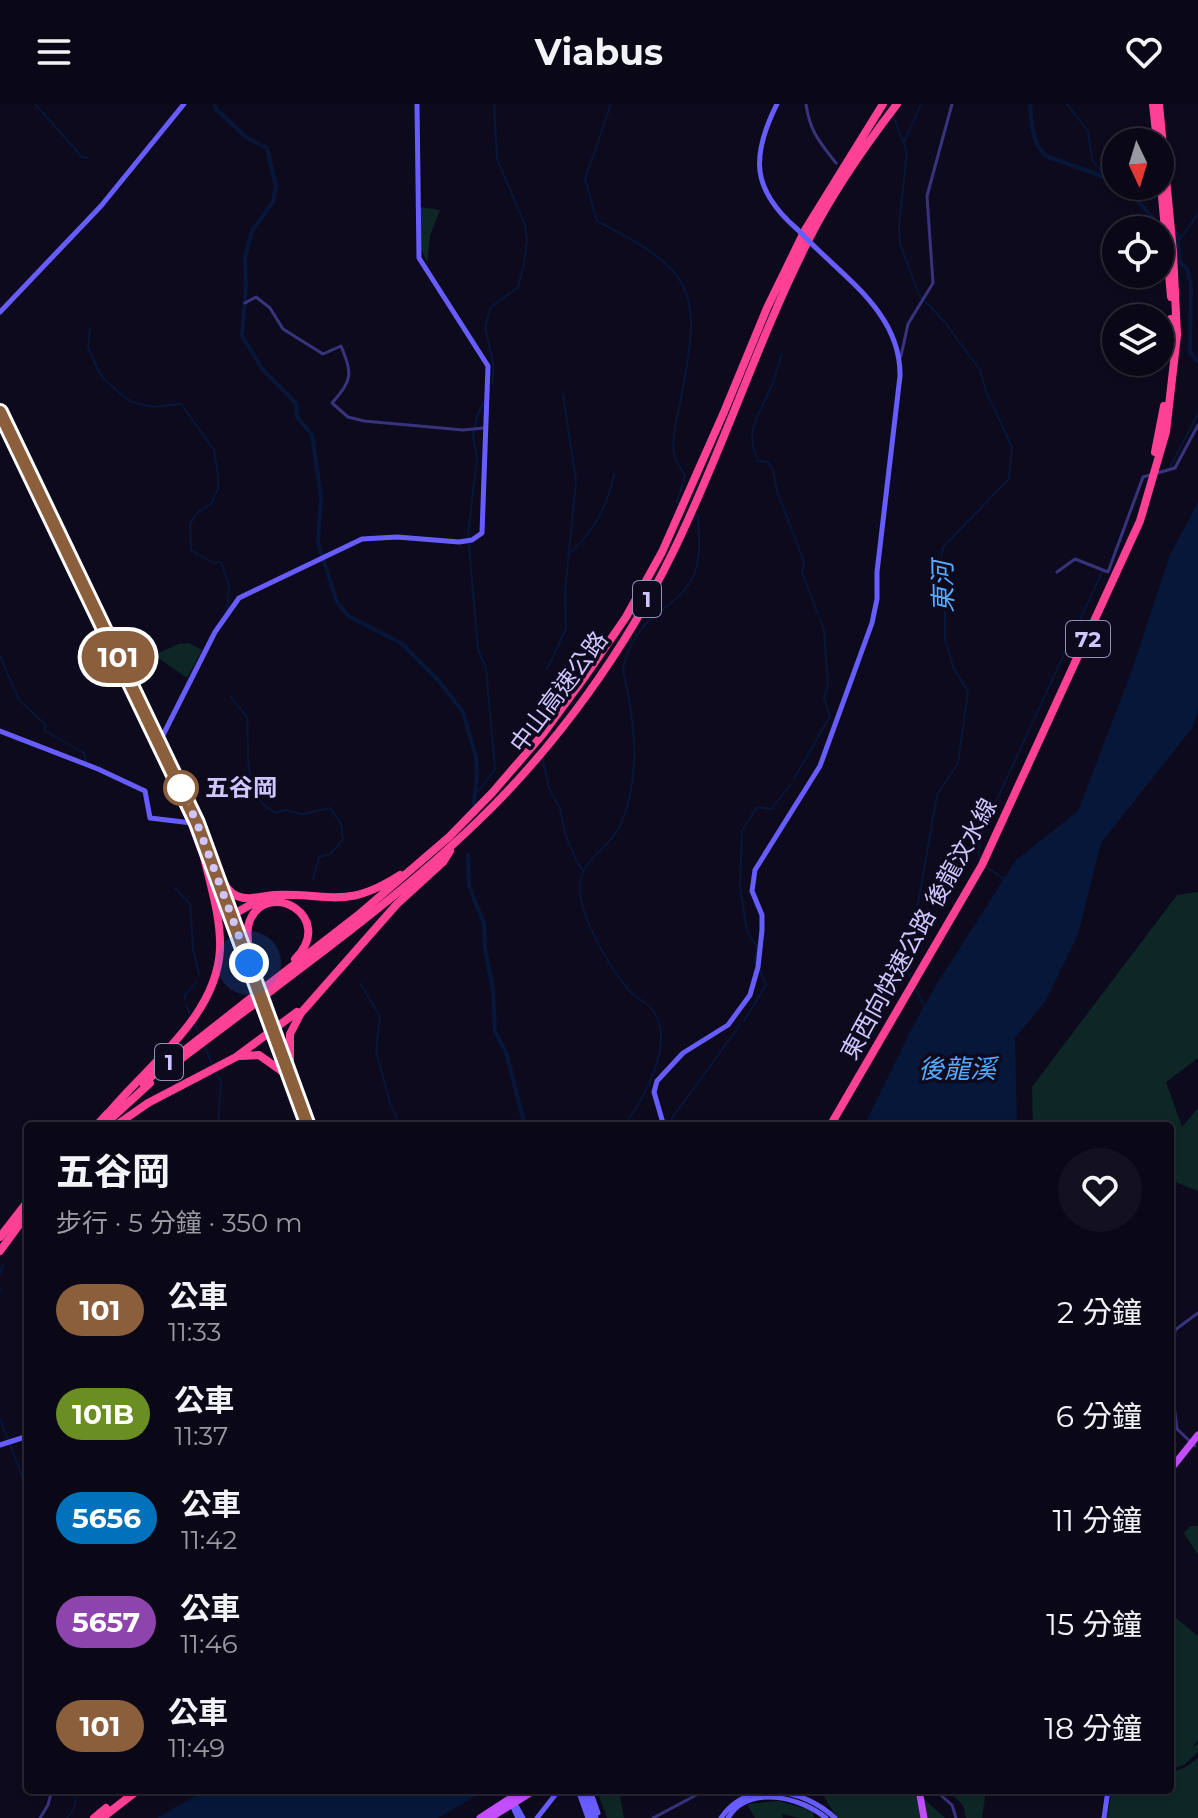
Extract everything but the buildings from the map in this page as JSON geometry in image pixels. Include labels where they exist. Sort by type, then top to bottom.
[{"type":"highway","name":"中山高速公路","points":[[270,987],[282,974],[425,860],[492,793],[543,734],[626,617],[677,521],[783,272],[822,200],[883,104]]},
{"type":"highway","name":"東西向快速公路 後龍汶水線","points":[[1156,104],[1157,128]]},
{"type":"highway","name":"東西向快速公路 後龍汶水線","points":[[832,1122],[982,865],[1140,521],[1166,432],[1177,335],[1173,252],[1156,104]]},
{"type":"highway","name":"中山高速公路","points":[[107,1122],[156,1078],[248,1004],[374,913],[456,842],[528,768],[588,692],[635,621],[688,520],[809,239],[848,173],[893,109]]},
{"type":"highway","name":"東西向快速公路 後龍汶水線","points":[[826,1122],[978,863],[1104,591],[1143,497],[1160,431],[1171,361],[1171,308],[1162,200]]},
{"type":"highway","points":[[236,1057],[259,1055],[287,1074],[290,1034],[301,1013],[397,904],[443,862],[456,842]]},
{"type":"highway","points":[[208,859],[227,888],[238,896],[323,899],[354,897],[373,891],[425,860]]},
{"type":"highway","points":[[106,1116],[187,1028],[205,998],[215,973],[220,952],[220,932],[208,859]]},
{"type":"highway","points":[[229,916],[273,895]]},
{"type":"highway","points":[[249,963],[247,928],[251,916],[270,902],[287,903],[303,915],[309,933],[302,952],[282,974]]},
{"type":"highway","points":[[121,1122],[148,1103],[236,1057],[313,1000]]},
{"type":"highway","name":"中山高速公路","points":[[100,1122],[184,1048],[248,1004]]},
{"type":"highway","points":[[0,1237],[24,1206]]},
{"type":"highway","points":[[0,1251],[24,1218]]},
{"type":"highway","points":[[94,1818],[124,1794]]},
{"type":"highway","points":[[102,1818],[133,1794]]},
{"type":"main road","points":[[0,412],[3,429],[194,823],[304,1122]]},
{"type":"main road","points":[[229,916],[249,963],[271,1033]]},
{"type":"main road","points":[[1174,1467],[1196,1441]]},
{"type":"main road","points":[[490,1818],[519,1794]]},
{"type":"main road","points":[[480,1818],[527,1794]]},
{"type":"main road","points":[[922,1794],[926,1818]]},
{"type":"street","points":[[0,312],[101,206],[184,104]]},
{"type":"street","points":[[157,746],[215,632],[239,598],[362,539],[469,540],[482,533],[488,373],[485,358],[417,252],[417,104]]},
{"type":"street","points":[[777,104],[761,139],[758,159],[768,197],[780,214],[881,313],[893,333],[901,356]]},
{"type":"street","points":[[806,104],[809,125],[815,138],[836,163]]},
{"type":"street","points":[[663,1122],[654,1092],[657,1081],[683,1053],[728,1025],[750,995],[758,967],[762,930],[762,915],[752,891],[755,870],[820,766],[872,623],[901,356],[908,324],[935,276],[927,196],[952,104]]},
{"type":"street","points":[[245,303],[256,297],[270,308],[283,329],[323,354],[341,346],[349,368],[349,383],[332,403],[348,417],[421,427],[487,429]]},
{"type":"street","points":[[1057,572],[1075,559],[1108,572],[1143,477],[1175,468],[1198,425]]},
{"type":"street","points":[[0,731],[145,791],[150,818],[194,823]]},
{"type":"street","points":[[1174,1343],[1175,1330],[1198,1313]]},
{"type":"street","points":[[1174,1406],[1177,1429],[1196,1441]]},
{"type":"street","points":[[40,1818],[51,1794]]},
{"type":"street","points":[[537,1818],[556,1794]]},
{"type":"street","points":[[585,1794],[594,1818]]},
{"type":"street","points":[[653,1818],[698,1794]]},
{"type":"street","points":[[721,1818],[734,1801],[750,1794]]},
{"type":"street","points":[[728,1818],[732,1810],[742,1803],[764,1794]]},
{"type":"street","points":[[770,1794],[809,1806],[826,1818]]},
{"type":"street","points":[[773,1794],[811,1800],[835,1818]]},
{"type":"street","points":[[940,1794],[952,1805],[956,1818]]},
{"type":"street","points":[[1104,1818],[1107,1794]]},
{"type":"street","points":[[512,1801],[521,1818]]},
{"type":"green space","points":[[420,207],[440,210],[430,236],[427,263],[420,246]]},
{"type":"green space","points":[[189,643],[202,650],[187,678],[154,655],[179,644]]},
{"type":"green space","points":[[1198,892],[1198,1058],[1166,1082],[1182,1127],[1198,1108],[1198,1191],[1174,1182],[1174,1122],[1033,1122],[1032,1087],[1177,895]]},
{"type":"green space","points":[[1191,1526],[1198,1526],[1198,1555],[1184,1533]]},
{"type":"green space","points":[[1174,1618],[1198,1636],[1198,1741],[1192,1747],[1198,1744],[1198,1752],[1185,1764],[1174,1768]]},
{"type":"green space","points":[[1198,1758],[1198,1818],[1107,1818],[1111,1794],[1174,1794],[1174,1772]]},
{"type":"green space","points":[[598,1794],[620,1794],[624,1818],[607,1818]]},
{"type":"green space","points":[[823,1794],[924,1794],[925,1800],[945,1818],[837,1818]]},
{"type":"green space","points":[[951,1794],[985,1794],[982,1818],[966,1818],[963,1805]]},
{"type":"green space","points":[[779,1801],[813,1811],[814,1818],[782,1814],[783,1818],[755,1818],[747,1804]]},
{"type":"water","name":"後龍溪","points":[[1198,502],[1198,710],[1193,727],[1101,843],[1078,935],[1045,1002],[1015,1038],[1017,1122],[866,1122],[938,982],[1016,860],[1078,811],[1132,670],[1170,555]]},
{"type":"water","points":[[199,1794],[479,1794],[438,1818],[157,1818]]},
{"type":"waterway","points":[[35,104],[82,157],[88,158]]},
{"type":"waterway","points":[[214,104],[247,138],[267,148],[276,186],[273,202],[252,231],[245,258],[242,336],[263,370],[296,403],[297,417],[312,435],[321,496],[318,543],[337,602],[348,616],[401,643],[439,681],[463,712],[476,757],[474,804]]},
{"type":"waterway","points":[[492,384],[494,367],[485,327],[491,307],[518,287],[527,241],[525,225],[497,159],[494,104]]},
{"type":"waterway","points":[[611,104],[585,179],[597,221],[655,255],[673,271],[684,288],[690,308],[688,362],[674,438],[676,460],[685,476],[679,503]]},
{"type":"waterway","points":[[904,142],[921,104]]},
{"type":"waterway","points":[[1030,104],[1035,138],[1041,151],[1046,156],[1102,176]]},
{"type":"waterway","points":[[1067,104],[1088,131],[1092,160],[1102,172]]},
{"type":"waterway","name":"東河","points":[[894,118],[907,152],[899,224],[900,243],[919,295],[943,320],[980,370],[986,391],[1012,447],[1009,479],[943,547],[939,572],[945,608],[945,639],[953,667],[968,692],[958,763],[937,795],[908,961],[907,971],[911,979]]},
{"type":"waterway","points":[[1137,200],[1152,216]]},
{"type":"waterway","points":[[1178,242],[1198,214]]},
{"type":"waterway","points":[[1174,232],[1177,234],[1180,262],[1187,269],[1191,284],[1190,352],[1198,362]]},
{"type":"waterway","points":[[90,328],[88,347],[103,378],[132,402],[153,407],[181,404],[214,450],[218,489],[211,504],[198,512],[190,524],[191,550],[213,563],[221,562],[229,585],[227,611]]},
{"type":"waterway","points":[[782,354],[772,386],[754,424],[752,441],[758,461],[768,462],[773,470],[777,491],[804,562],[802,572],[818,614]]},
{"type":"waterway","points":[[547,669],[566,629],[565,592],[576,481],[563,394]]},
{"type":"waterway","points":[[474,797],[495,769],[486,668],[478,649],[468,534],[477,460],[473,434],[485,400]]},
{"type":"waterway","points":[[1170,467],[1198,414]]},
{"type":"waterway","points":[[571,552],[599,517],[614,474]]},
{"type":"waterway","points":[[626,1122],[655,1070],[661,1037],[659,1022],[650,1007],[625,985],[600,946],[586,917],[580,881],[588,864],[615,835],[627,807],[634,749],[624,665],[640,630],[691,581],[698,558],[699,537],[698,516],[694,514]]},
{"type":"waterway","points":[[980,859],[978,850],[986,823],[1102,572]]},
{"type":"waterway","points":[[794,779],[830,716],[824,697],[828,686],[824,630],[820,619]]},
{"type":"waterway","points":[[0,656],[19,700],[45,724],[45,731],[84,753],[86,761]]},
{"type":"waterway","points":[[230,696],[247,717],[249,771],[257,795],[265,805],[276,813],[285,810],[303,814],[330,808],[341,824],[343,840],[330,854],[319,857],[313,880]]},
{"type":"waterway","points":[[537,718],[537,735]]},
{"type":"waterway","points":[[542,757],[549,788],[560,808],[565,834],[583,870]]},
{"type":"waterway","points":[[755,964],[757,947],[747,931],[740,887],[742,831],[757,807],[771,809],[791,784]]},
{"type":"waterway","points":[[468,855],[469,886],[484,924],[495,1032],[506,1052],[524,1122]]},
{"type":"waterway","points":[[986,867],[1004,879]]},
{"type":"waterway","points":[[175,888],[190,904],[193,949],[199,974]]},
{"type":"waterway","points":[[744,1021],[766,985],[760,971]]},
{"type":"waterway","points":[[185,999],[196,982]]},
{"type":"waterway","points":[[360,983],[380,1016],[376,1051],[398,1122]]},
{"type":"waterway","name":"東河","points":[[915,988],[925,1007]]},
{"type":"waterway","points":[[186,1005],[191,1017]]},
{"type":"waterway","points":[[194,1023],[198,1032]]},
{"type":"waterway","points":[[669,1122],[740,1025]]},
{"type":"waterway","points":[[205,1047],[212,1064]]},
{"type":"waterway","points":[[216,1073],[221,1082],[218,1122]]},
{"type":"waterway","points":[[0,1274],[3,1265]]},
{"type":"waterway","points":[[0,1419],[24,1481]]},
{"type":"waterway","points":[[67,1818],[74,1809],[77,1794]]},
{"type":"bus line","name":"101","points":[[0,412],[197,823],[307,1122]]},
{"type":"place","name":"五谷岡","points":[[181,788]]},
{"type":"route","points":[[181,788],[249,963]]}]
